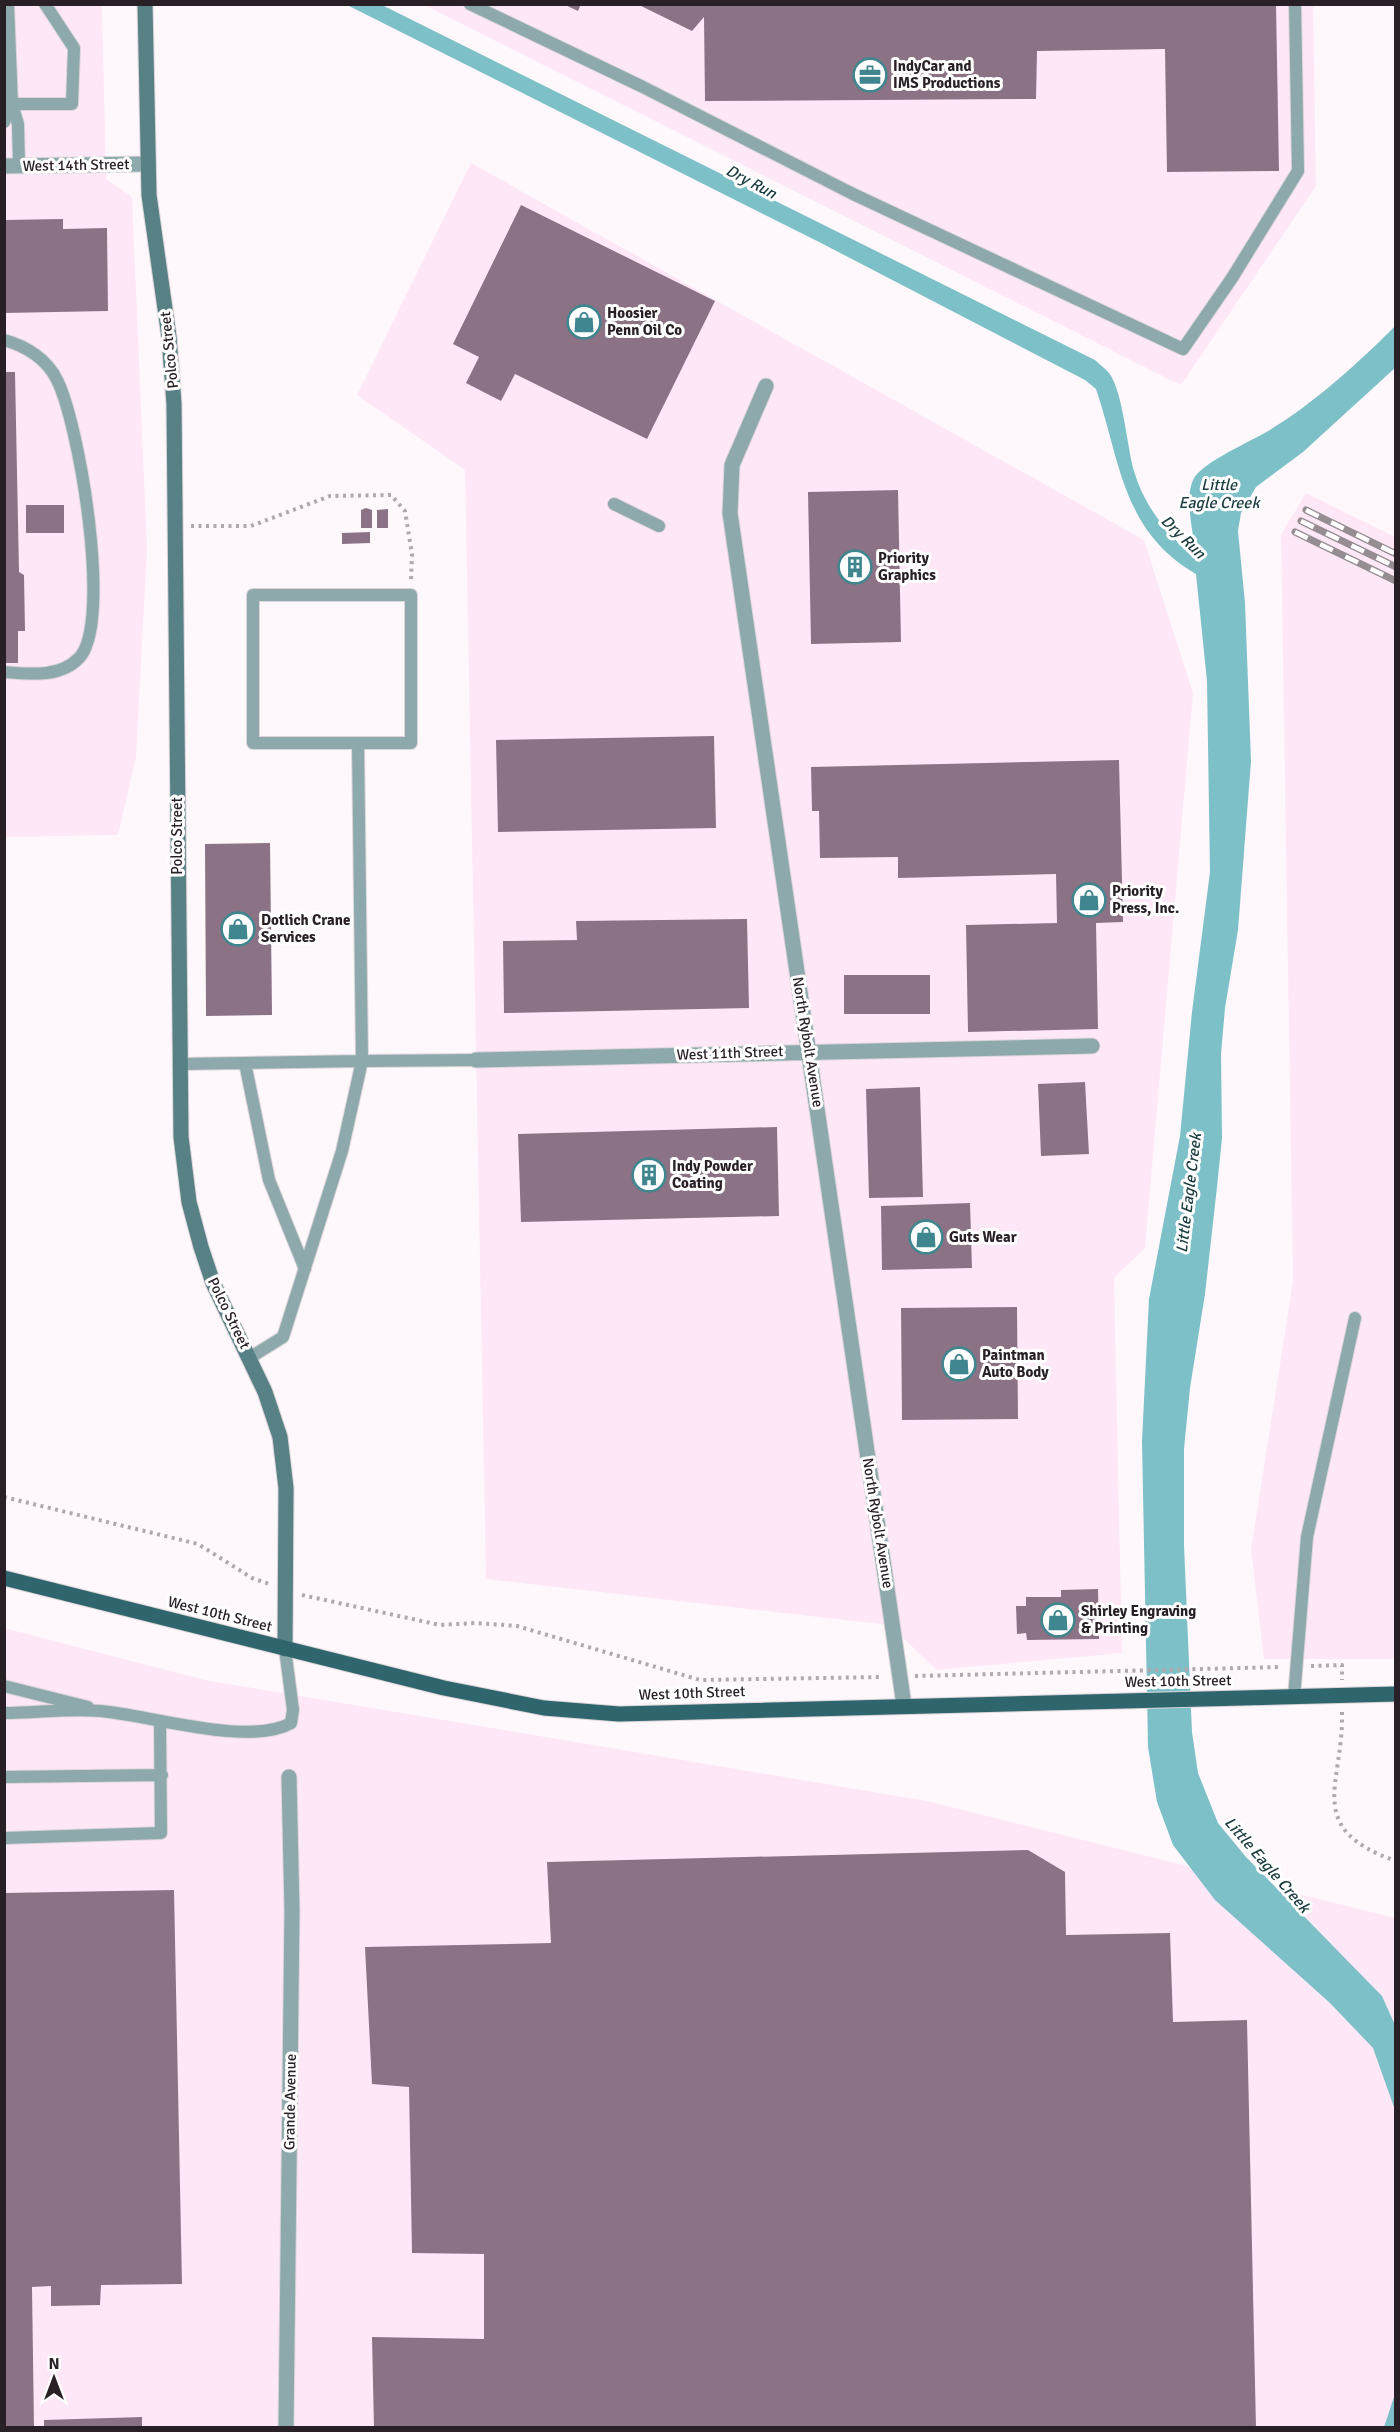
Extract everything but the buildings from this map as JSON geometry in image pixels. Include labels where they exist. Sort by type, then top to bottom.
[{"type":"main road","name":"West 10th Street","points":[[4,1578],[444,1688],[544,1708],[619,1713],[1395,1694]]},
{"type":"street","name":"Polco Street","points":[[145,4],[151,217],[172,365],[181,1137],[191,1211],[213,1283],[251,1357],[271,1410],[283,1454],[286,1488],[285,1649]]},
{"type":"street","name":"West 14th Street","points":[[12,165],[148,164]]},
{"type":"street","name":"North Rybolt Avenue","points":[[766,386],[732,465],[730,513],[904,1705]]},
{"type":"street","name":"West 11th Street","points":[[477,1060],[1092,1046]]},
{"type":"street","name":"Grande Avenue","points":[[286,2427],[292,1911],[289,1777]]},
{"type":"lane","points":[[8,4],[12,104],[18,124],[12,165]]},
{"type":"lane","points":[[12,104],[72,104],[74,48],[45,4]]},
{"type":"lane","points":[[470,4],[643,87],[853,194],[1183,350],[1232,278],[1298,171],[1295,4]]},
{"type":"lane","points":[[4,123],[12,104]]},
{"type":"lane","points":[[4,340],[31,350],[57,379],[73,425],[89,518],[93,612],[89,638],[79,658],[57,670],[38,675],[4,672]]},
{"type":"lane","points":[[614,504],[659,526]]},
{"type":"lane","points":[[253,595],[411,595],[411,743],[358,743],[253,743],[253,595]]},
{"type":"lane","points":[[251,1357],[283,1337],[342,1151],[362,1061],[358,743]]},
{"type":"lane","points":[[180,1064],[477,1060]]},
{"type":"lane","points":[[246,1063],[269,1180],[304,1269]]},
{"type":"lane","points":[[1294,1697],[1307,1537],[1355,1318]]},
{"type":"lane","points":[[4,1686],[101,1711],[160,1722],[230,1731],[280,1729],[291,1723],[293,1710],[285,1649]]},
{"type":"lane","points":[[4,1713],[101,1711]]},
{"type":"lane","points":[[4,1838],[158,1835],[163,1829],[160,1722]]},
{"type":"lane","points":[[4,1777],[162,1775]]},
{"type":"path","points":[[175,526],[250,526],[330,496],[391,495],[405,511],[412,555],[411,595]]},
{"type":"path","points":[[4,1497],[198,1545],[252,1578],[316,1600],[440,1625],[476,1623],[518,1626],[700,1680],[1258,1669]]},
{"type":"path","points":[[1343,1724],[1341,1754],[1332,1804],[1344,1832],[1358,1843],[1395,1861]]},
{"type":"shaded area","points":[[4,5],[102,5],[106,179],[132,197],[147,549],[136,757],[118,835],[5,837]]},
{"type":"shaded area","points":[[424,5],[1313,5],[1316,186],[1181,385]]},
{"type":"shaded area","points":[[471,163],[1144,540],[1193,693],[1145,1248],[1114,1278],[1122,1653],[937,1670],[889,1625],[486,1579],[465,470],[357,395]]},
{"type":"shaded area","points":[[1306,493],[1395,537],[1396,1659],[1264,1659],[1251,1550],[1293,1281],[1281,535]]},
{"type":"shaded area","points":[[4,1628],[205,1680],[927,1801],[1395,1918],[1395,2427],[5,2427]]},
{"type":"water","name":"Little Eagle Creek","points":[[347,5],[382,5],[1095,360],[1114,381],[1131,461],[1138,484],[1150,508],[1166,529],[1194,557],[1189,499],[1190,489],[1197,474],[1213,461],[1296,413],[1349,370],[1395,326],[1395,368],[1303,452],[1256,487],[1241,513],[1238,531],[1245,603],[1251,761],[1238,930],[1225,1008],[1221,1054],[1222,1138],[1205,1294],[1190,1388],[1184,1449],[1184,1545],[1192,1732],[1198,1773],[1218,1823],[1246,1857],[1382,1996],[1395,2025],[1395,2110],[1373,2048],[1330,2003],[1215,1900],[1173,1845],[1157,1802],[1148,1747],[1142,1441],[1149,1299],[1180,1136],[1192,1012],[1210,872],[1207,681],[1196,574],[1171,557],[1138,516],[1119,469],[1096,389],[1085,380],[821,243]]},
{"type":"water","points":[[1395,2394],[1395,2427],[1384,2427]]},
{"type":"railway","points":[[1306,510],[1396,554]]},
{"type":"railway","points":[[1301,521],[1396,567]]},
{"type":"railway","points":[[1295,532],[1396,581]]},
{"type":"place","name":"IndyCar and IMS Productions","points":[[870,75]]},
{"type":"place","name":"Hoosier Penn Oil Co","points":[[584,322]]},
{"type":"place","name":"Priority Graphics","points":[[855,567]]},
{"type":"place","name":"Priority Press, Inc.","points":[[1089,900]]},
{"type":"place","name":"Dotlich Crane Services","points":[[238,929]]},
{"type":"place","name":"Indy Powder Coating","points":[[649,1175]]},
{"type":"place","name":"Guts Wear","points":[[926,1237]]},
{"type":"place","name":"Paintman Auto Body","points":[[959,1364]]},
{"type":"place","name":"Shirley Engraving & Printing","points":[[1058,1620]]},
{"type":"water label","name":"Dry Run","points":[[751,182]]},
{"type":"water label","name":"Dry Run","points":[[1183,537]]}]
